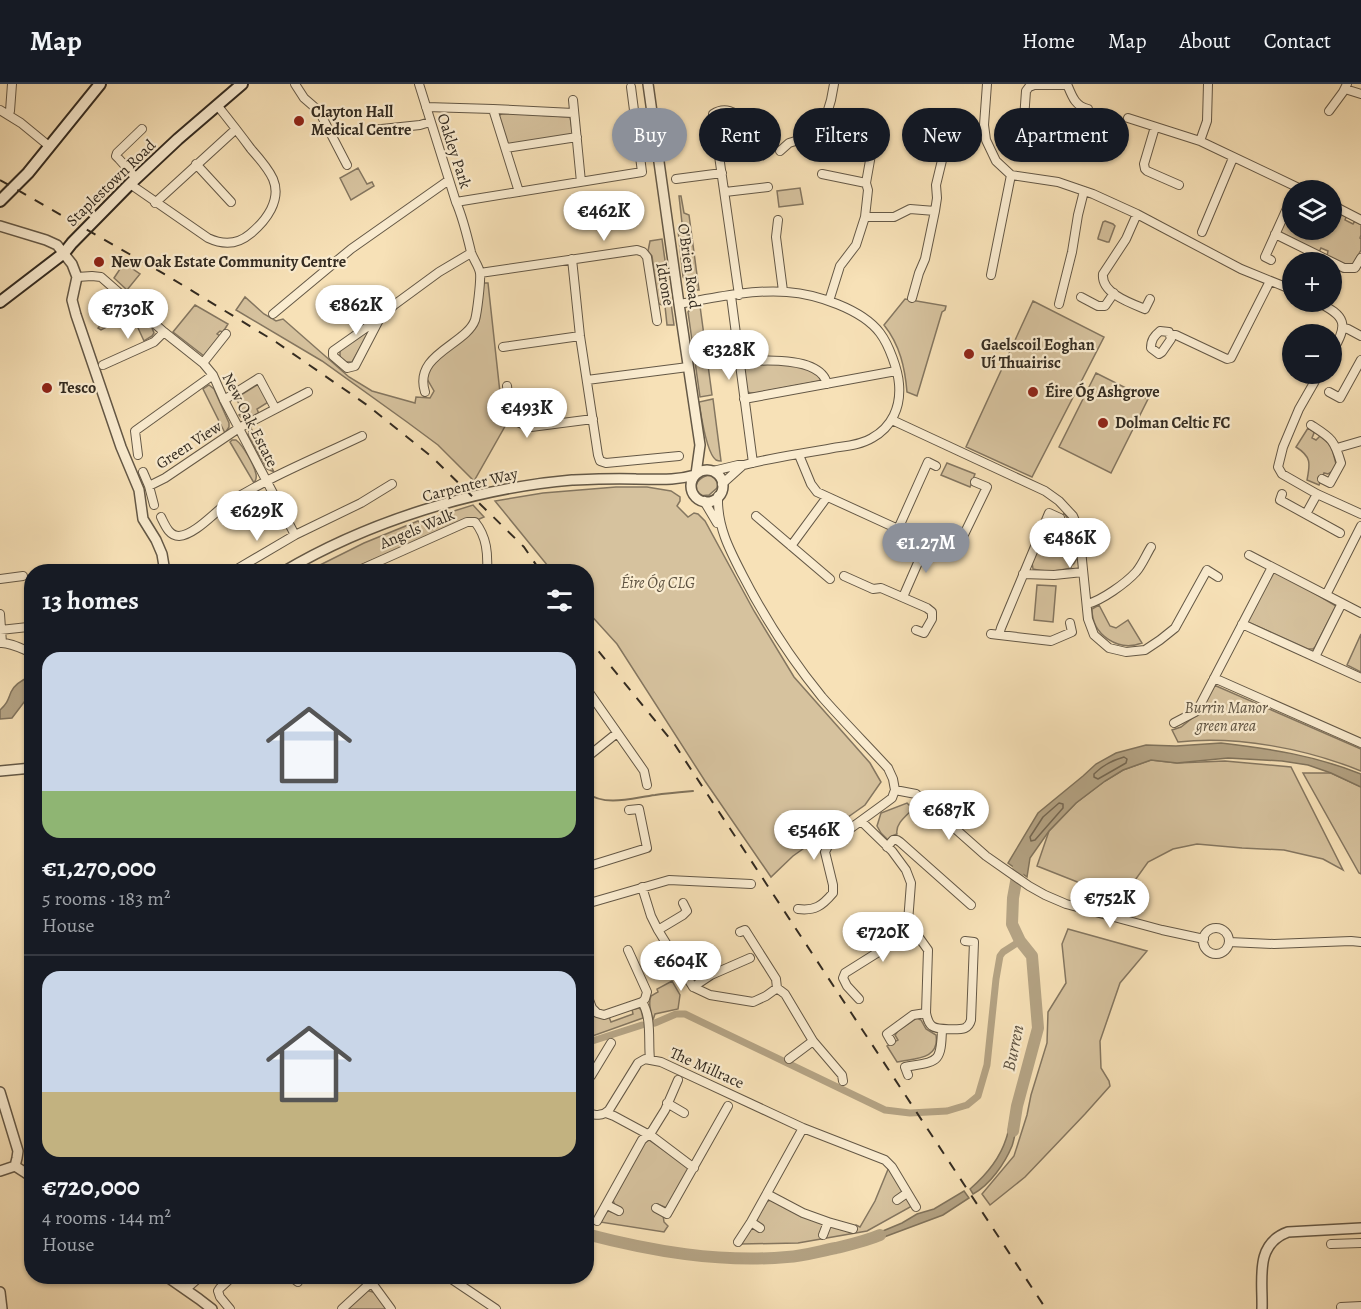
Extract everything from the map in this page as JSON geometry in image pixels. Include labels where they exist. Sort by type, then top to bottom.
[{"type":"main road","points":[[0,201],[28,173],[100,84]]},
{"type":"main road","name":"Staplestown Road","points":[[0,302],[64,253],[133,181],[242,84]]},
{"type":"street","points":[[8,115],[12,84]]},
{"type":"street","points":[[295,84],[304,98],[319,111],[347,165]]},
{"type":"street","name":"Oakley Park","points":[[419,84],[480,273]]},
{"type":"street","name":"O'Brien Road","points":[[648,84],[700,446],[696,474]]},
{"type":"street","points":[[781,150],[789,143],[806,138],[825,120],[834,84]]},
{"type":"street","points":[[987,84],[984,125],[986,140],[996,161],[1011,175],[1058,182],[1093,194],[1137,214],[1241,269],[1282,286]]},
{"type":"street","points":[[1025,108],[1026,91],[1029,87],[1067,84],[1073,99],[1080,108]]},
{"type":"street","points":[[1200,141],[1207,122],[1208,84]]},
{"type":"street","points":[[1329,111],[1346,86],[1361,94]]},
{"type":"street","name":"Oakley Park","points":[[456,202],[642,172],[631,87]]},
{"type":"street","points":[[573,100],[581,182]]},
{"type":"street","points":[[142,129],[117,153],[118,159],[133,181],[155,202],[215,242],[233,243],[250,235],[271,212],[275,197],[274,183],[267,168],[217,105]]},
{"type":"street","name":"Oakley Park","points":[[426,107],[573,113]]},
{"type":"street","points":[[493,109],[519,192]]},
{"type":"street","points":[[0,110],[21,123],[49,146]]},
{"type":"street","points":[[718,111],[734,111],[744,120],[742,126],[717,139],[713,114],[718,111]]},
{"type":"street","points":[[1129,118],[1200,141],[1282,183]]},
{"type":"street","points":[[372,130],[430,122]]},
{"type":"street","points":[[1155,128],[1144,169],[1179,185]]},
{"type":"street","points":[[155,202],[236,129]]},
{"type":"street","points":[[506,148],[577,137]]},
{"type":"street","points":[[1202,232],[1233,158]]},
{"type":"street","points":[[720,162],[744,399],[753,463]]},
{"type":"street","points":[[829,301],[840,266],[856,245],[865,217],[868,190],[866,183],[870,162]]},
{"type":"street","points":[[912,298],[925,259],[942,162]]},
{"type":"street","points":[[196,164],[231,202]]},
{"type":"street","points":[[676,180],[722,173]]},
{"type":"street","points":[[822,174],[866,183]]},
{"type":"street","points":[[991,275],[1011,175]]},
{"type":"street","points":[[273,314],[351,249],[449,180]]},
{"type":"street","points":[[725,192],[768,187]]},
{"type":"street","points":[[1059,304],[1084,191]]},
{"type":"street","points":[[865,217],[894,217],[910,209],[934,211]]},
{"type":"street","points":[[1342,210],[1361,220]]},
{"type":"street","points":[[1137,214],[1126,239],[1102,279],[1114,293],[1145,309],[1150,299]]},
{"type":"street","points":[[778,219],[776,237],[783,291]]},
{"type":"street","points":[[1271,260],[1265,257],[1282,220]]},
{"type":"street","points":[[0,226],[46,240],[57,246],[72,264],[77,277],[72,300],[76,315],[121,447],[139,490],[143,519],[156,540],[164,564]]},
{"type":"street","points":[[1275,234],[1344,268],[1355,268],[1361,258]]},
{"type":"street","points":[[380,318],[355,366],[347,368],[333,356],[333,351],[471,249]]},
{"type":"street","name":"Idrone","points":[[480,273],[637,250],[643,252],[647,257],[657,321]]},
{"type":"street","points":[[572,259],[580,336],[600,461],[606,463],[679,456]]},
{"type":"street","points":[[425,392],[423,384],[426,369],[442,350],[470,330],[476,318],[480,273]]},
{"type":"street","name":"New Oak Estate","points":[[77,277],[101,277],[203,363],[213,375],[295,535]]},
{"type":"street","points":[[1171,335],[1176,335],[1227,359],[1231,358],[1270,281]]},
{"type":"street","points":[[678,304],[735,295],[783,291],[843,306],[862,316],[880,333],[890,352],[899,383],[898,400],[892,420],[872,439],[713,471],[704,470],[696,474],[691,482],[693,493]]},
{"type":"street","points":[[1081,297],[1098,306],[1105,306],[1114,293]]},
{"type":"street","points":[[1334,312],[1339,315],[1343,328],[1361,336]]},
{"type":"street","points":[[104,365],[154,342],[164,332]]},
{"type":"street","points":[[203,363],[226,334]]},
{"type":"street","points":[[503,347],[580,336]]},
{"type":"street","points":[[1329,392],[1340,398],[1361,360]]},
{"type":"street","points":[[740,362],[781,361],[805,366],[819,371],[826,378],[827,384]]},
{"type":"street","points":[[587,380],[688,367]]},
{"type":"street","points":[[744,399],[896,371]]},
{"type":"street","name":"Green View","points":[[138,455],[135,431],[213,375]]},
{"type":"street","points":[[224,400],[259,378],[275,408]]},
{"type":"street","points":[[1313,384],[1299,409],[1283,447],[1278,467],[1282,474],[1317,494],[1361,514]]},
{"type":"street","points":[[507,386],[510,413],[521,425],[531,427],[593,419]]},
{"type":"street","name":"Green View","points":[[149,486],[165,478],[239,429],[308,392]]},
{"type":"street","points":[[892,420],[1045,491],[1059,501],[1073,516],[1080,530],[1088,619],[1094,635],[1109,648],[1126,652],[1145,650],[1175,628],[1208,570],[1218,578]]},
{"type":"street","points":[[1311,425],[1329,436],[1337,448],[1341,463],[1330,483],[1322,479]]},
{"type":"street","points":[[161,517],[174,535],[187,534],[224,506],[266,480],[362,436]]},
{"type":"street","points":[[1337,448],[1361,441]]},
{"type":"street","name":"O'Brien Road","points":[[700,452],[713,471]]},
{"type":"street","points":[[799,455],[811,484],[817,492],[956,554],[987,487],[975,482]]},
{"type":"street","points":[[898,529],[928,462],[936,466]]},
{"type":"street","points":[[722,484],[744,465]]},
{"type":"street","points":[[676,480],[696,497],[704,501],[711,501],[718,496],[722,484],[720,477],[713,471]]},
{"type":"street","name":"Green View","points":[[143,472],[154,505]]},
{"type":"street","name":"Carpenter Way","points":[[298,564],[387,523],[483,494],[573,480],[636,478],[676,480],[696,474]]},
{"type":"street","points":[[246,564],[295,535],[361,503],[392,484]]},
{"type":"street","points":[[1282,494],[1280,500],[1340,533]]},
{"type":"street","points":[[1306,514],[1317,494]]},
{"type":"street","points":[[718,496],[717,512],[722,529],[751,592],[784,645],[823,697],[888,768],[893,779],[895,790],[892,798],[829,844],[825,852],[832,893],[825,902],[811,910],[798,909]]},
{"type":"street","points":[[791,546],[827,497]]},
{"type":"street","points":[[704,501],[722,529]]},
{"type":"street","points":[[1060,518],[1049,513],[1001,628],[995,634],[1051,641],[1072,632],[1070,623]]},
{"type":"street","points":[[756,516],[830,579]]},
{"type":"street","name":"Angels Walk","points":[[373,564],[467,522],[475,522],[485,540],[487,564]]},
{"type":"street","points":[[1326,595],[1361,526]]},
{"type":"street","points":[[903,597],[927,542]]},
{"type":"street","points":[[1087,604],[1109,593],[1138,571],[1151,547]]},
{"type":"street","points":[[1249,555],[1361,613]]},
{"type":"street","points":[[1174,723],[1197,711],[1272,567]]},
{"type":"street","points":[[1023,574],[1054,575],[1083,572]]},
{"type":"street","points":[[0,579],[23,576]]},
{"type":"street","points":[[844,576],[873,589],[881,588],[927,608],[932,612],[932,619],[924,633],[916,630]]},
{"type":"street","points":[[1316,657],[1342,603]]},
{"type":"street","points":[[0,614],[1,643],[24,650]]},
{"type":"street","points":[[1242,624],[1361,678]]},
{"type":"street","points":[[1,630],[24,627]]},
{"type":"street","points":[[1214,678],[1361,743]]},
{"type":"street","points":[[594,700],[644,771],[647,785]]},
{"type":"street","points":[[594,752],[617,733]]},
{"type":"street","points":[[0,771],[24,769]]},
{"type":"street","points":[[895,790],[916,794],[986,856],[1045,895],[1066,904],[1204,939]]},
{"type":"street","points":[[594,865],[647,848],[639,809],[629,810]]},
{"type":"street","points":[[861,821],[887,846],[906,870],[911,884],[908,922],[928,950],[926,1013],[930,1026],[942,1029],[963,1028],[967,1027],[971,1020],[974,942],[965,941]]},
{"type":"street","points":[[887,846],[892,840],[900,842],[972,905]]},
{"type":"street","points":[[594,902],[669,880],[751,884]]},
{"type":"street","points":[[642,887],[658,930],[693,987],[711,995],[753,1002],[777,988]]},
{"type":"street","points":[[658,930],[687,911],[683,903]]},
{"type":"street","points":[[859,999],[847,986],[843,978],[845,973],[888,946],[908,922]]},
{"type":"street","points":[[1217,929],[1225,932],[1229,942],[1226,950],[1215,954],[1205,947],[1204,939],[1210,930],[1217,929]]},
{"type":"street","points":[[740,932],[745,930],[776,979],[777,988],[785,994],[813,1041],[842,1075],[843,1081]]},
{"type":"street","points":[[1229,942],[1274,944],[1361,942]]},
{"type":"street","points":[[594,1010],[603,1016],[645,999],[647,992],[628,950]]},
{"type":"street","points":[[693,987],[711,975],[747,959],[748,969]]},
{"type":"street","points":[[642,1002],[647,1020],[650,1059]]},
{"type":"street","points":[[891,1041],[887,1035],[913,1015],[926,1013]]},
{"type":"street","points":[[908,1075],[905,1067],[929,1063],[939,1056],[942,1029]]},
{"type":"street","points":[[789,1059],[802,1054],[813,1041]]},
{"type":"street","points":[[594,1069],[611,1043]]},
{"type":"street","name":"The Millrace","points":[[606,1113],[639,1063],[645,1059],[661,1062],[803,1128],[885,1160],[892,1167],[916,1207]]},
{"type":"street","points":[[597,1221],[642,1140],[652,1131],[665,1110],[678,1080]]},
{"type":"street","points":[[0,1092],[18,1151],[15,1166]]},
{"type":"street","points":[[667,1103],[684,1113]]},
{"type":"street","points":[[656,1208],[667,1214],[729,1106]]},
{"type":"street","points":[[594,1114],[606,1113],[648,1135],[694,1168]]},
{"type":"street","points":[[738,1242],[803,1128]]},
{"type":"street","points":[[0,1171],[15,1166]]},
{"type":"street","points":[[15,1166],[24,1172]]},
{"type":"street","points":[[897,1200],[908,1193]]},
{"type":"street","points":[[766,1194],[803,1213],[854,1229]]},
{"type":"street","points":[[607,1205],[619,1211]]},
{"type":"street","points":[[751,1222],[760,1228]]},
{"type":"street","points":[[823,1235],[828,1222]]},
{"type":"street","points":[[1262,1309],[1263,1266],[1268,1246],[1272,1240],[1288,1232],[1361,1228]]},
{"type":"street","points":[[1331,1244],[1361,1243]]},
{"type":"street","points":[[178,1284],[212,1309]]},
{"type":"street","points":[[186,1289],[192,1284]]},
{"type":"street","points":[[225,1284],[218,1291],[230,1309]]},
{"type":"street","points":[[342,1309],[370,1284]]},
{"type":"street","points":[[377,1284],[391,1309]]},
{"type":"street","points":[[459,1284],[496,1309]]},
{"type":"street","points":[[0,1292],[2,1309]]},
{"type":"street","points":[[1341,1307],[1361,1306]]},
{"type":"green space","points":[[502,113],[570,117],[573,135],[509,144],[499,116]]},
{"type":"green space","points":[[358,168],[367,184],[372,182],[374,186],[351,200],[340,178]]},
{"type":"green space","points":[[800,188],[803,204],[779,207],[777,191]]},
{"type":"green space","points":[[679,196],[681,196],[684,213],[689,215],[699,290],[683,277],[678,230],[682,223]]},
{"type":"green space","points":[[1342,213],[1347,215],[1345,220],[1353,224],[1356,219],[1361,222],[1361,250],[1352,266],[1342,264],[1342,252],[1328,252],[1321,248],[1319,252],[1294,240],[1342,240]]},
{"type":"green space","points":[[1105,221],[1115,226],[1109,242],[1098,239]]},
{"type":"green space","points":[[662,239],[674,325],[667,325],[665,306],[659,304],[652,256],[648,251],[650,241]]},
{"type":"green space","points":[[124,263],[140,274],[127,290],[114,278]]},
{"type":"green space","points":[[483,283],[488,283],[503,420],[508,421],[474,481],[438,445],[407,422],[322,361],[236,310],[245,297],[264,314],[276,321],[283,319],[349,377],[372,391],[415,403],[416,397],[430,398],[434,391],[426,377],[434,363],[472,331]]},
{"type":"green space","points":[[905,299],[946,306],[942,312],[917,396],[907,392],[901,357],[884,325]]},
{"type":"green space","points":[[120,301],[134,313],[101,330],[98,328]]},
{"type":"green space","name":"Éire Óg Ashgrove","points":[[1033,301],[1104,337],[1032,477],[966,447]]},
{"type":"green space","points":[[195,305],[228,324],[223,332],[220,331],[217,334],[220,336],[204,356],[173,332]]},
{"type":"green space","points":[[700,306],[712,395],[700,397],[688,312],[692,307]]},
{"type":"green space","points":[[137,315],[152,328],[154,333],[144,341],[133,317]]},
{"type":"green space","points":[[373,325],[352,362],[345,362],[340,357],[340,350]]},
{"type":"green space","points":[[748,364],[802,367],[815,372],[821,379],[750,393],[746,391],[744,369]]},
{"type":"green space","name":"Dolman Celtic FC","points":[[1096,373],[1148,399],[1111,473],[1059,447]]},
{"type":"green space","points":[[260,383],[270,401],[257,409],[259,414],[244,419],[239,415],[243,412],[236,398]]},
{"type":"green space","points":[[209,385],[214,389],[229,423],[225,433],[203,389]]},
{"type":"green space","points":[[713,399],[721,461],[716,460],[709,450],[699,402]]},
{"type":"green space","points":[[251,428],[274,472],[267,469],[248,435]]},
{"type":"green space","points":[[1308,428],[1314,433],[1312,438],[1316,440],[1322,435],[1330,441],[1336,464],[1333,471],[1328,474],[1324,473],[1319,485],[1307,480],[1309,461],[1305,454],[1296,447]]},
{"type":"green space","points":[[232,440],[239,443],[251,461],[256,476],[254,483],[230,442]]},
{"type":"green space","points":[[947,463],[975,474],[970,487],[941,475]]},
{"type":"green space","points":[[711,475],[718,480],[717,488],[709,495],[699,496],[695,491],[697,482]]},
{"type":"green space","name":"Éire Óg CLG","points":[[647,487],[671,491],[680,497],[677,506],[688,517],[694,513],[698,514],[705,521],[754,611],[794,677],[870,763],[881,782],[865,805],[793,856],[771,877],[705,781],[617,644],[594,619],[594,564],[546,564],[495,501],[543,493]]},
{"type":"green space","points":[[473,505],[484,517],[462,522],[363,564],[322,564],[364,543]]},
{"type":"green space","points":[[1064,513],[1076,540],[1075,561],[1071,568],[1062,570],[1033,569],[1032,562],[1048,526],[1058,523]]},
{"type":"green space","points":[[1279,572],[1336,606],[1313,649],[1308,649],[1248,622],[1247,619],[1270,575]]},
{"type":"green space","points":[[1037,585],[1056,586],[1053,622],[1034,620]]},
{"type":"green space","points":[[1099,605],[1110,626],[1116,628],[1128,620],[1142,643],[1124,645],[1101,634],[1096,627],[1092,609]]},
{"type":"green space","points":[[1361,634],[1361,672],[1347,665]]},
{"type":"green space","name":"Burrin Manor green area","points":[[1214,685],[1361,749],[1361,771],[1295,750],[1247,742],[1200,740],[1178,742],[1172,730],[1181,727],[1201,711]]},
{"type":"green space","points":[[1151,760],[1177,763],[1225,761],[1291,767],[1343,870],[1323,859],[1284,850],[1197,844],[1173,849],[1148,862],[1133,883],[1134,902],[1037,866],[1049,831],[1076,803],[1123,770]]},
{"type":"green space","points":[[1303,773],[1331,773],[1361,787],[1361,874],[1359,873]]},
{"type":"green space","points":[[907,803],[913,809],[899,824],[897,834],[888,840],[877,826],[881,813]]},
{"type":"green space","points":[[1068,929],[1147,951],[1120,983],[1100,1041],[1101,1068],[1110,1086],[1025,1177],[990,1205],[982,1194],[1014,1156],[1047,1043],[1048,1012],[1066,983],[1062,944]]},
{"type":"green space","points":[[672,981],[680,995],[678,1009],[655,1014],[653,1020],[651,996],[658,992],[657,989]]},
{"type":"green space","points":[[639,1008],[643,1018],[594,1036],[594,1013],[603,1018],[609,1017],[611,1022],[633,1014],[632,1009]]},
{"type":"green space","points":[[917,1018],[921,1020],[926,1029],[936,1035],[934,1049],[924,1056],[897,1062],[887,1046],[898,1040],[895,1035],[898,1031]]},
{"type":"green space","points":[[649,1140],[688,1167],[689,1171],[667,1208],[657,1204],[654,1210],[663,1215],[664,1222],[668,1226],[664,1232],[600,1222],[606,1212],[612,1212],[615,1206],[613,1200],[644,1143]]},
{"type":"green space","points":[[889,1167],[912,1206],[867,1231],[798,1243],[741,1244],[766,1202],[770,1200],[852,1232],[856,1225],[860,1227],[875,1201]]},
{"type":"green space","points":[[366,1290],[376,1293],[388,1309],[345,1309]]},
{"type":"water","points":[[24,680],[24,702],[12,718],[0,719],[0,710],[7,702],[12,689]]},
{"type":"water","points":[[1221,743],[1275,750],[1326,762],[1361,774],[1361,787],[1308,765],[1282,761],[1228,758],[1177,763],[1151,760],[1123,770],[1076,803],[1049,831],[1030,858],[1027,877],[1008,863],[1038,813],[1096,764],[1116,753],[1146,745]]},
{"type":"water","points":[[1011,1116],[1019,1118],[1009,1153],[991,1179],[973,1194],[970,1189],[1000,1153],[1008,1133]]},
{"type":"water","points":[[964,1191],[969,1198],[943,1215],[868,1243],[866,1238],[917,1214],[934,1209]]},
{"type":"waterway","points":[[594,797],[611,801],[693,791]]},
{"type":"waterway","name":"Burren","points":[[1013,1131],[1017,1106],[1038,1028],[1032,956],[1020,941],[1012,924],[1013,898],[1022,856]]},
{"type":"waterway","points":[[655,1023],[676,1014],[685,1014],[885,1110],[910,1113],[947,1111],[967,1105],[978,1096],[987,1065],[1000,956],[1020,941]]},
{"type":"waterway","points":[[594,1040],[642,1025]]},
{"type":"waterway","name":"Burren","points":[[594,1236],[635,1246],[685,1254],[762,1258],[806,1255],[880,1235]]},
{"type":"railway","points":[[0,180],[166,275],[276,342],[367,405],[432,457],[524,547],[536,564]]},
{"type":"railway","points":[[594,646],[675,745],[1046,1309]]},
{"type":"place","name":"Clayton Hall Medical Centre","points":[[299,121]]},
{"type":"place","name":"New Oak Estate Community Centre","points":[[99,262]]},
{"type":"place","name":"Gaelscoil Eoghan Uí Thuairisc","points":[[969,354]]},
{"type":"place","name":"Tesco","points":[[47,388]]},
{"type":"place","name":"Éire Óg Ashgrove","points":[[1033,392]]},
{"type":"place","name":"Dolman Celtic FC","points":[[1103,423]]}]
